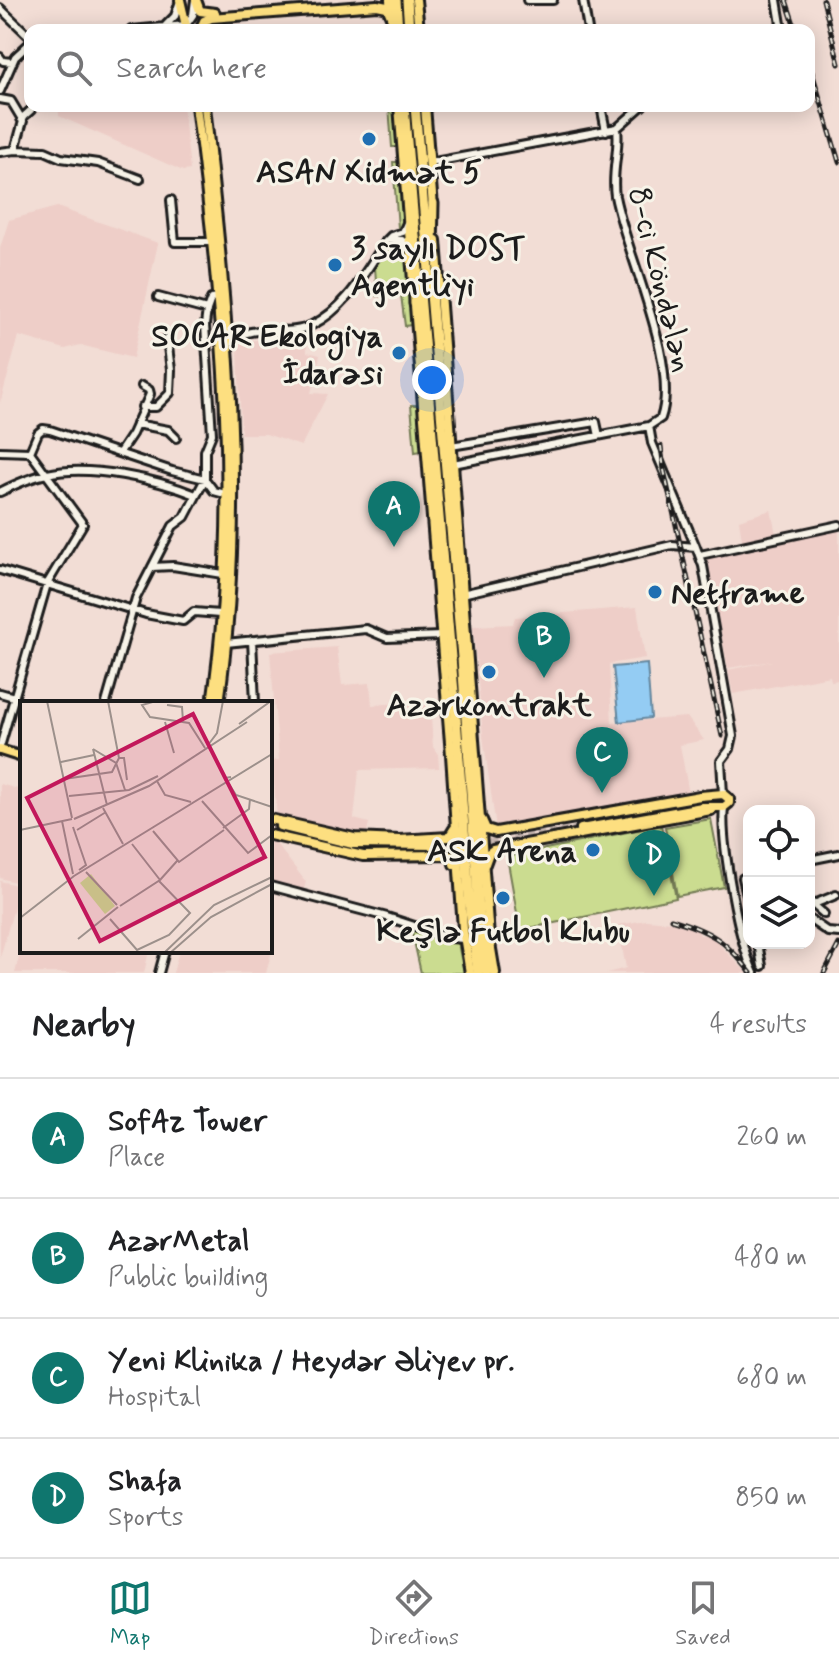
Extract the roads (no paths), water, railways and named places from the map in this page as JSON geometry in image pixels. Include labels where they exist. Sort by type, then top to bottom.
[{"type":"highway","points":[[396,0],[396,24]]},
{"type":"highway","points":[[407,0],[409,24]]},
{"type":"highway","points":[[402,112],[470,911],[478,973]]},
{"type":"highway","points":[[416,112],[462,658],[479,912],[487,973]]},
{"type":"highway","points":[[431,298],[433,203]]},
{"type":"highway","points":[[414,250],[415,304]]},
{"type":"main road","points":[[179,0],[183,24]]},
{"type":"main road","points":[[195,0],[200,11],[210,13],[376,0]]},
{"type":"main road","points":[[195,0],[198,24]]},
{"type":"main road","points":[[390,0],[392,19]]},
{"type":"main road","points":[[416,0],[418,24]]},
{"type":"main road","points":[[202,24],[211,18],[380,5],[388,9],[394,24]]},
{"type":"main road","points":[[197,112],[229,344],[223,574],[216,698]]},
{"type":"main road","points":[[205,112],[214,224],[212,242],[228,378],[234,523],[226,643],[216,698]]},
{"type":"main road","points":[[402,112],[408,215],[414,250]]},
{"type":"main road","points":[[425,112],[489,937],[495,973]]},
{"type":"main road","points":[[415,304],[463,929],[470,973]]},
{"type":"main road","points":[[0,751],[20,758]]},
{"type":"main road","points":[[480,816],[486,829],[496,832],[718,795]]},
{"type":"main road","points":[[718,795],[716,801],[720,808]]},
{"type":"main road","points":[[718,795],[701,802],[580,826],[702,807],[720,808]]},
{"type":"main road","points":[[484,873],[489,853],[500,849],[720,808]]},
{"type":"main road","points":[[272,828],[363,856],[433,847],[452,836],[455,820]]},
{"type":"main road","points":[[568,820],[573,823],[574,830],[569,838]]},
{"type":"main road","points":[[272,827],[354,838],[399,840],[433,847],[454,860],[463,929]]},
{"type":"main road","points":[[496,832],[492,836],[492,844],[500,849]]},
{"type":"street","points":[[179,0],[177,12],[182,24]]},
{"type":"street","points":[[185,24],[193,15],[195,0]]},
{"type":"street","points":[[527,0],[553,0]]},
{"type":"street","points":[[583,0],[587,24]]},
{"type":"street","points":[[777,0],[781,24]]},
{"type":"street","points":[[0,8],[24,34]]},
{"type":"street","points":[[0,91],[12,62],[24,47]]},
{"type":"street","points":[[0,57],[3,61],[12,62]]},
{"type":"street","points":[[0,99],[11,101],[23,124],[15,150]]},
{"type":"street","points":[[21,119],[29,112]]},
{"type":"street","points":[[602,112],[606,131]]},
{"type":"street","points":[[429,163],[606,131],[617,128],[635,112]]},
{"type":"street","name":"8-ci Köndələn","points":[[617,128],[613,175],[616,199],[645,295],[665,381],[666,399],[661,418],[649,426]]},
{"type":"street","points":[[0,152],[38,150],[61,158],[98,163],[140,179]]},
{"type":"street","points":[[171,200],[175,242],[212,242]]},
{"type":"street","points":[[228,325],[243,333],[293,330],[313,325],[345,299],[386,241],[405,230],[408,215]]},
{"type":"street","points":[[386,241],[402,240],[414,250]]},
{"type":"street","points":[[158,297],[207,310]]},
{"type":"street","points":[[107,701],[133,608],[173,526],[185,517],[205,479],[205,451],[211,440],[205,325],[211,299],[218,298]]},
{"type":"street","points":[[229,344],[243,333]]},
{"type":"street","points":[[142,407],[156,407],[170,393],[167,339]]},
{"type":"street","points":[[120,452],[150,393],[142,386]]},
{"type":"street","points":[[451,446],[596,422],[599,436]]},
{"type":"street","points":[[136,424],[168,430],[176,438]]},
{"type":"street","points":[[453,464],[649,426],[652,443],[700,555],[733,736],[730,749],[721,761],[718,795]]},
{"type":"street","points":[[30,452],[43,429],[205,479],[214,491],[225,494]]},
{"type":"street","points":[[211,440],[226,445]]},
{"type":"street","points":[[0,451],[30,452],[83,524],[47,584],[0,751]]},
{"type":"street","points":[[0,492],[48,473],[137,476],[196,495]]},
{"type":"street","points":[[700,555],[839,525]]},
{"type":"street","points":[[462,594],[672,545],[696,547]]},
{"type":"street","points":[[152,567],[173,566],[223,574]]},
{"type":"street","points":[[0,570],[146,614],[183,621],[194,612],[220,614]]},
{"type":"street","points":[[226,643],[366,629],[387,638],[441,636]]},
{"type":"street","points":[[252,640],[255,701]]},
{"type":"street","points":[[0,693],[14,697]]},
{"type":"street","points":[[720,808],[739,923],[754,973]]},
{"type":"street","points":[[815,859],[839,854]]},
{"type":"street","points":[[731,878],[743,877]]},
{"type":"street","points":[[272,887],[464,939]]},
{"type":"street","points":[[815,901],[836,895]]},
{"type":"street","points":[[815,905],[824,914]]},
{"type":"street","points":[[815,923],[830,933],[839,933]]},
{"type":"street","points":[[759,949],[762,966]]},
{"type":"street","points":[[159,973],[164,953]]},
{"type":"water","points":[[647,664],[651,718],[619,722],[613,667]]},
{"type":"tunnel","points":[[477,845],[581,829]]},
{"type":"tunnel","points":[[433,850],[464,847]]},
{"type":"railway","points":[[786,0],[794,24]]},
{"type":"railway","points":[[823,0],[839,64]]},
{"type":"railway","points":[[815,82],[839,162]]},
{"type":"railway","points":[[661,446],[722,736]]},
{"type":"railway","points":[[671,919],[716,938],[751,973]]},
{"type":"railway","points":[[824,973],[839,944]]},
{"type":"place","name":"ASAN Xidmət 5","points":[[369,139]]},
{"type":"place","name":"3 saylı DOST Agentliyi","points":[[335,265]]},
{"type":"place","name":"SOCAR Ekologiya İdarəsi","points":[[399,353]]},
{"type":"place","name":"SofAz Tower","points":[[394,547]]},
{"type":"place","name":"Netframe","points":[[655,592]]},
{"type":"place","name":"Azərkontrakt","points":[[489,672]]},
{"type":"place","name":"AzərMetal","points":[[544,678]]},
{"type":"place","name":"Yeni Klinika / Heydər Əliyev pr.","points":[[602,793]]},
{"type":"place","name":"ASK Arena","points":[[593,850]]},
{"type":"place","name":"Shafa","points":[[654,896]]},
{"type":"place","name":"Keşlə Futbol Klubu","points":[[503,898]]}]
